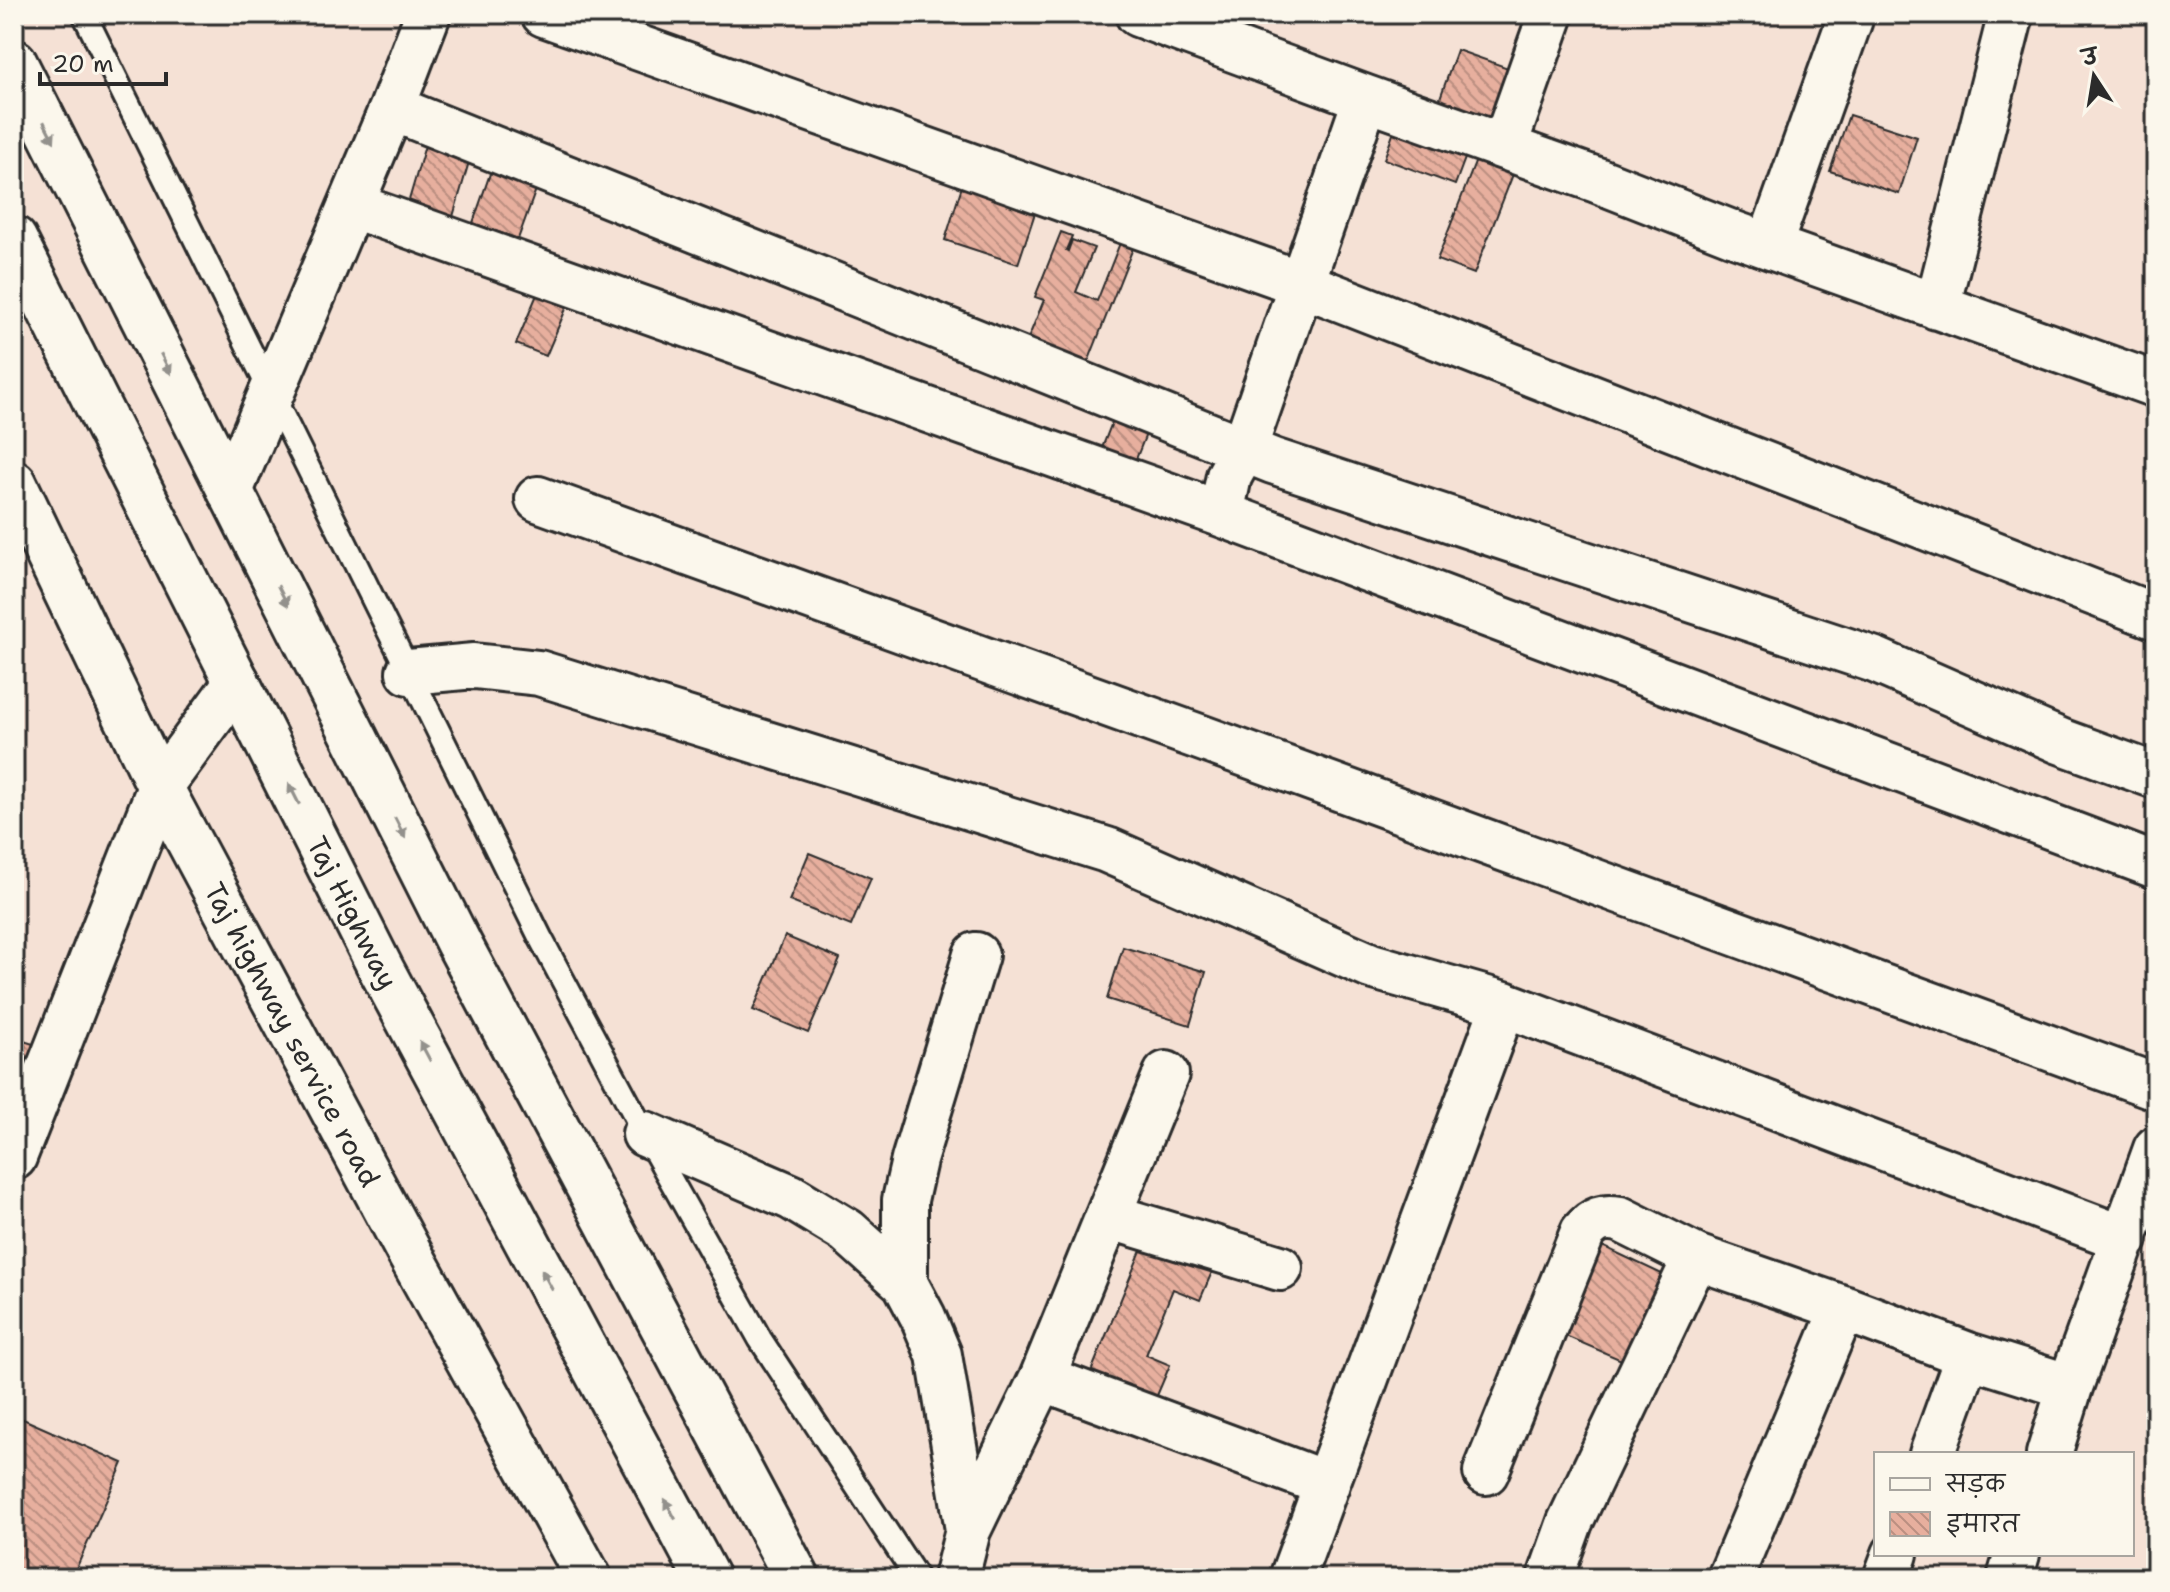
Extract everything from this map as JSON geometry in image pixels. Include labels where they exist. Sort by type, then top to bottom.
[{"type":"street","points":[[230,491],[392,108],[428,14]]},
{"type":"street","points":[[544,14],[1302,284],[2156,617]]},
{"type":"street","points":[[1138,14],[2156,385]]},
{"type":"street","points":[[1504,147],[1551,14]]},
{"type":"street","points":[[1937,307],[2011,14]]},
{"type":"street","points":[[1769,246],[1850,19]]},
{"type":"street","points":[[14,62],[459,944],[797,1578]]},
{"type":"street","points":[[1221,514],[1229,476],[1244,449],[1366,98]]},
{"type":"street","points":[[392,108],[1244,449],[1875,660],[2060,741],[2156,776]]},
{"type":"street","points":[[351,205],[1221,514],[2156,866]]},
{"type":"street","name":"Taj Highway","points":[[14,239],[381,969],[707,1578]]},
{"type":"street","name":"Taj highway service road","points":[[14,483],[160,787],[410,1254],[589,1578]]},
{"type":"street","points":[[538,499],[1217,743],[2156,1087]]},
{"type":"street","points":[[409,672],[474,666],[539,673],[1107,850],[1371,966],[1504,1004],[2125,1239]]},
{"type":"street","points":[[14,1157],[160,787],[237,682]]},
{"type":"street","points":[[905,1283],[905,1200],[914,1160],[976,955]]},
{"type":"street","points":[[1292,1578],[1504,1004]]},
{"type":"street","points":[[956,1578],[968,1530],[1042,1378],[1166,1074]]},
{"type":"street","points":[[645,1134],[791,1197],[847,1231],[905,1283],[939,1355],[968,1530]]},
{"type":"street","points":[[2050,1452],[2156,1149]]},
{"type":"street","points":[[1108,1216],[1280,1268]]},
{"type":"street","points":[[1486,1472],[1583,1232],[1593,1221],[1609,1217],[1620,1219],[1696,1257],[1968,1355],[2070,1387]]},
{"type":"street","points":[[1550,1578],[1570,1522],[1696,1257]]},
{"type":"street","points":[[1730,1578],[1843,1308]]},
{"type":"street","points":[[1933,1452],[1968,1355]]},
{"type":"street","points":[[1042,1378],[1327,1484]]},
{"type":"street","points":[[1886,1578],[1894,1556]]},
{"type":"street","points":[[2010,1578],[2016,1556]]},
{"type":"lane","points":[[84,14],[541,939],[645,1134],[760,1339],[917,1578]]},
{"type":"building","points":[[1457,50],[1514,70],[1494,127],[1437,107]]},
{"type":"building","points":[[1400,115],[1471,142],[1455,185],[1384,159]]},
{"type":"building","points":[[1849,115],[1917,137],[1899,194],[1830,171]]},
{"type":"building","points":[[426,142],[471,155],[452,220],[407,207]]},
{"type":"building","points":[[1480,150],[1517,164],[1474,274],[1437,260]]},
{"type":"building","points":[[493,165],[539,181],[518,239],[473,223]]},
{"type":"building","points":[[962,186],[1036,210],[1018,264],[945,240]]},
{"type":"building","points":[[1061,232],[1072,236],[1068,251],[1072,240],[1094,248],[1076,292],[1097,301],[1122,238],[1135,243],[1083,375],[1023,351],[1044,300],[1035,297]]},
{"type":"building","points":[[541,285],[571,297],[546,356],[516,344]]},
{"type":"building","points":[[1118,407],[1152,419],[1128,479],[1095,466]]},
{"type":"building","points":[[809,853],[871,878],[851,926],[789,901]]},
{"type":"building","points":[[785,936],[840,959],[808,1033],[753,1010]]},
{"type":"building","points":[[1123,947],[1206,972],[1190,1025],[1107,999]]},
{"type":"building","points":[[14,1038],[43,1047],[14,1097]]},
{"type":"building","points":[[1147,1236],[1215,1265],[1200,1300],[1173,1289],[1146,1355],[1170,1365],[1153,1405],[1088,1379]]},
{"type":"building","points":[[1598,1244],[1664,1275],[1626,1362],[1561,1334]]},
{"type":"building","points":[[14,1415],[123,1463],[72,1578],[14,1578]]}]
